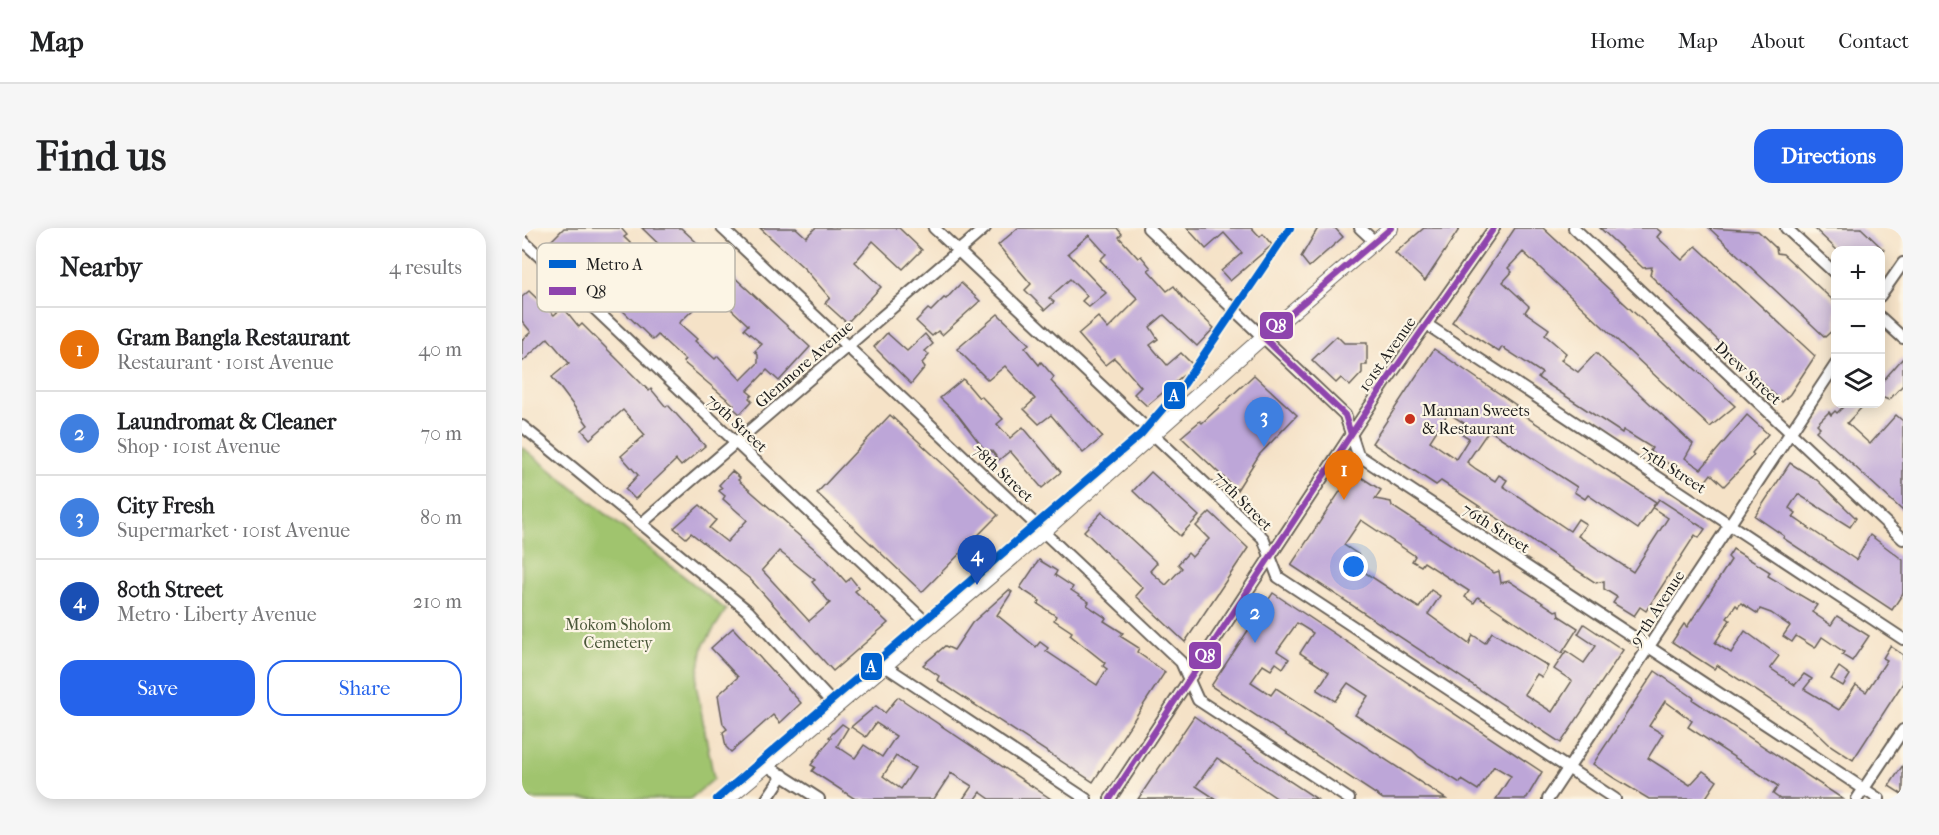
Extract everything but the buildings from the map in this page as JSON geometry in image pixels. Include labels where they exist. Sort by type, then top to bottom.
[{"type":"street","name":"78th Street","points":[[722,228],[1181,662],[1198,700],[1348,799]]},
{"type":"street","name":"77th Street","points":[[934,228],[1153,437],[1263,538],[1278,577],[1615,799]]},
{"type":"street","name":"Glenmore Avenue","points":[[642,523],[985,228]]},
{"type":"street","name":"76th Street","points":[[1148,228],[1345,415],[1358,455],[1879,799]]},
{"type":"street","points":[[1360,228],[1375,242]]},
{"type":"street","points":[[727,799],[1043,532],[1153,437],[1263,337],[1391,228]]},
{"type":"street","name":"101st Avenue","points":[[1110,799],[1351,434],[1494,228]]},
{"type":"street","name":"Drew Street","points":[[1574,228],[1903,538]]},
{"type":"street","points":[[1786,228],[1831,269]]},
{"type":"street","name":"79th Street","points":[[522,240],[537,254]]},
{"type":"street","points":[[1885,290],[1903,263]]},
{"type":"street","name":"79th Street","points":[[598,312],[931,627]]},
{"type":"street","points":[[1885,320],[1903,338]]},
{"type":"street","name":"75th Street","points":[[1426,324],[1903,639]]},
{"type":"street","name":"97th Avenue","points":[[1548,799],[1831,372]]},
{"type":"street","points":[[522,426],[748,611],[836,706]]},
{"type":"street","points":[[885,666],[1086,799]]},
{"type":"street","points":[[1857,799],[1903,730]]},
{"type":"street","points":[[766,765],[819,799]]},
{"type":"street","points":[[767,799],[783,775]]},
{"type":"green space","name":"Mokom Sholom Cemetery","points":[[522,447],[726,610],[703,646],[696,684],[714,779],[690,799],[522,799]]},
{"type":"metro line","name":"A","points":[[717,799],[1141,434],[1184,384],[1290,228]]},
{"type":"transit line","name":"Q8","points":[[1351,434],[1345,415],[1263,337],[1391,228]]},
{"type":"transit line","name":"Q8","points":[[1110,799],[1385,383],[1494,228]]},
{"type":"place","name":"Mannan Sweets & Restaurant","points":[[1410,419]]},
{"type":"place","name":"City Fresh","points":[[1264,447]]},
{"type":"place","name":"Gram Bangla Restaurant","points":[[1344,500]]},
{"type":"place","name":"80th Street","points":[[977,585]]},
{"type":"place","name":"Laundromat & Cleaner","points":[[1255,643]]}]
